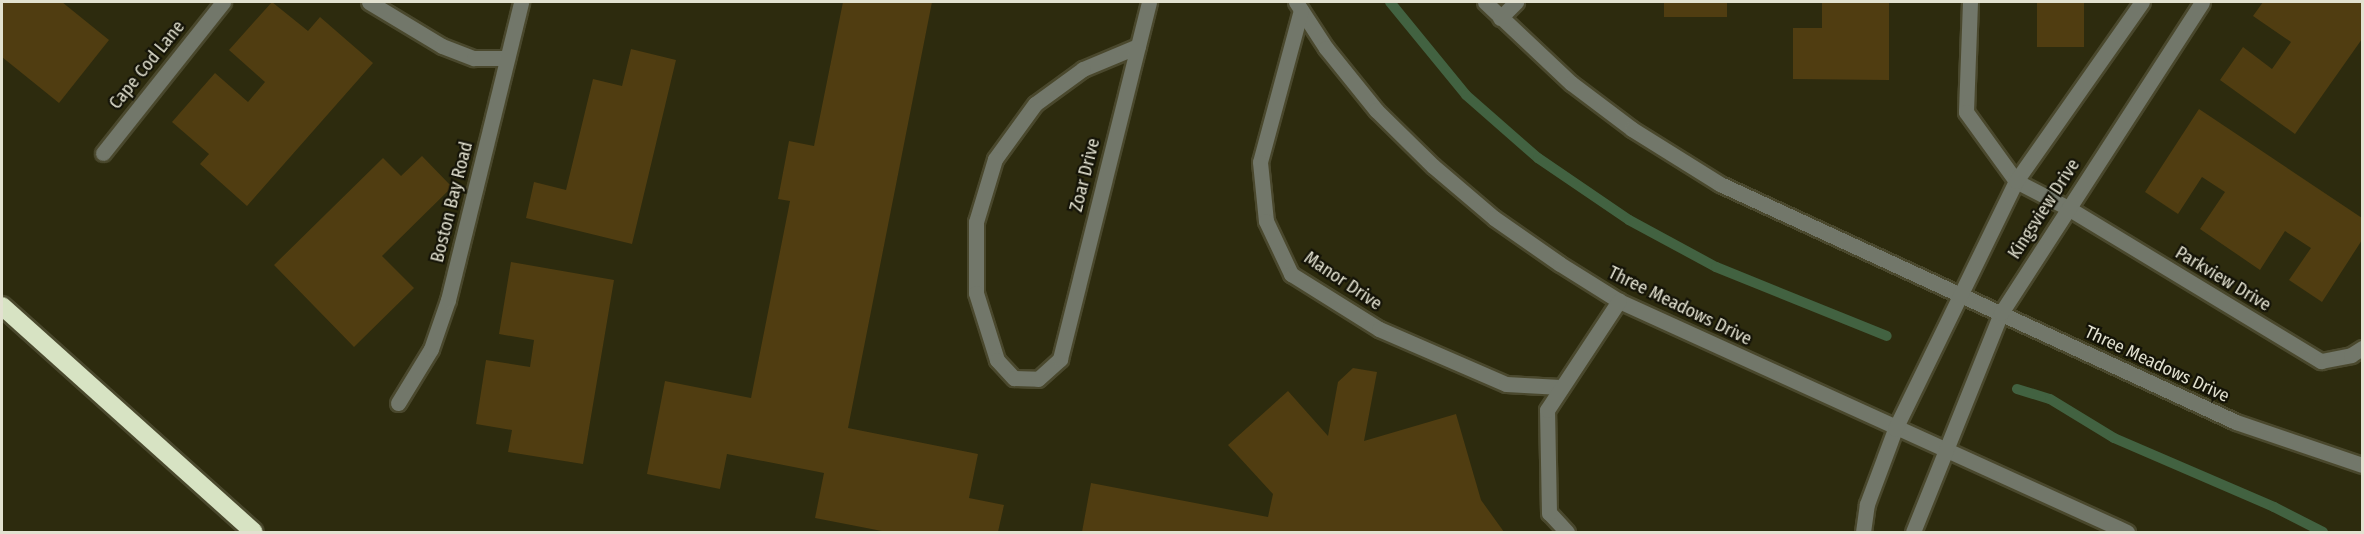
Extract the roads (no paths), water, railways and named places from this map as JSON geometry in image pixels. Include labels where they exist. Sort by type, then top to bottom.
[{"type":"highway","points":[[2,306],[255,532]]},
{"type":"street","name":"Cape Cod Lane","points":[[103,153],[223,2]]},
{"type":"street","points":[[369,2],[442,46],[474,58],[507,58]]},
{"type":"street","name":"Boston Bay Road","points":[[398,403],[431,349],[448,300],[521,2]]},
{"type":"street","name":"Zoar Drive","points":[[1138,46],[1083,69],[1035,104],[995,159],[976,222],[976,293],[997,360],[1014,378],[1038,379],[1060,359],[1149,2]]},
{"type":"street","name":"Three Meadows Drive","points":[[1485,2],[1570,83],[1632,129],[1720,184],[2236,422],[2362,465]]},
{"type":"street","points":[[1500,18],[1516,2]]},
{"type":"street","points":[[1970,2],[1966,112],[2016,181]]},
{"type":"street","name":"Kingsview Drive","points":[[1863,532],[1867,504],[1895,429],[2016,181],[2142,2]]},
{"type":"street","name":"Kingsview Drive","points":[[1914,532],[2001,313],[2202,2]]},
{"type":"street","name":"Three Meadows Drive","points":[[1298,6],[1376,110],[1433,166],[1494,218],[1619,301],[1895,429],[2127,532]]},
{"type":"street","name":"Manor Drive","points":[[1298,6],[1260,162],[1266,222],[1291,274],[1379,329],[1506,384],[1560,387]]},
{"type":"street","name":"Parkview Drive","points":[[2016,181],[2068,208],[2321,361],[2350,355],[2362,348]]},
{"type":"street","points":[[1567,532],[1549,513],[1547,410],[1560,387],[1619,301]]},
{"type":"waterway","points":[[1390,2],[1466,95],[1538,158],[1629,220],[1716,267],[1887,336]]},
{"type":"waterway","points":[[2017,389],[2050,399],[2114,438],[2274,507],[2323,532]]}]
